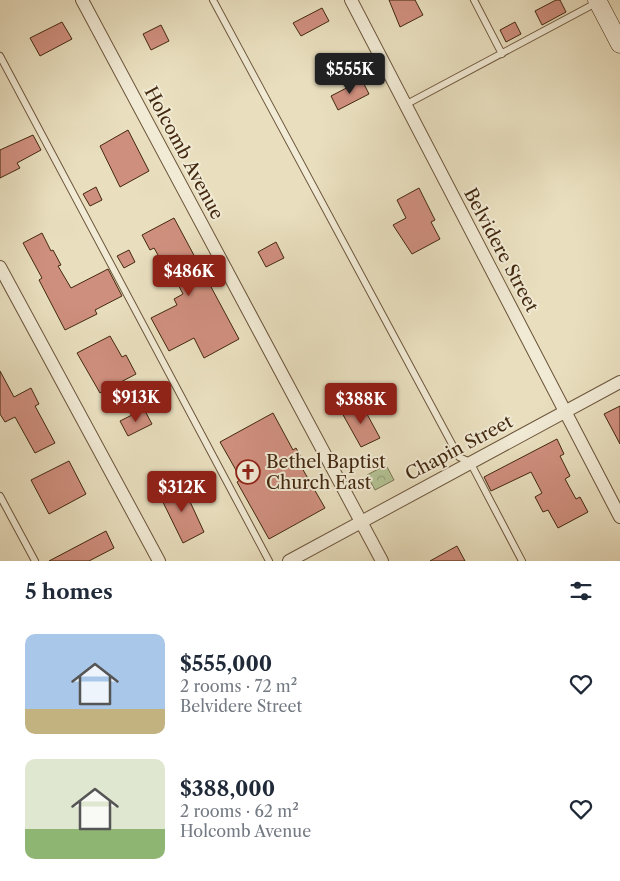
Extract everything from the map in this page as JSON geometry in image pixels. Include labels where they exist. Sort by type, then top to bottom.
[{"type":"street","name":"Holcomb Avenue","points":[[82,0],[382,561]]},
{"type":"street","name":"Belvidere Street","points":[[350,0],[620,516]]},
{"type":"street","points":[[598,1],[620,44]]},
{"type":"street","points":[[0,267],[159,561]]},
{"type":"street","name":"Chapin Street","points":[[289,561],[620,382]]},
{"type":"lane","points":[[213,0],[459,457],[470,462],[522,561]]},
{"type":"lane","points":[[474,0],[502,54]]},
{"type":"lane","points":[[405,105],[598,1]]},
{"type":"lane","points":[[0,56],[269,561]]},
{"type":"lane","points":[[0,496],[35,561]]},
{"type":"green space","points":[[386,465],[394,480],[375,490],[367,475]]},
{"type":"building","points":[[389,0],[415,0],[423,15],[400,27]]},
{"type":"building","points":[[556,0],[560,0],[566,12],[542,25],[535,11]]},
{"type":"building","points":[[322,8],[329,21],[301,36],[293,23]]},
{"type":"building","points":[[62,22],[72,39],[40,56],[30,38]]},
{"type":"building","points":[[515,22],[521,34],[506,42],[500,30]]},
{"type":"building","points":[[161,25],[169,41],[151,50],[143,34]]},
{"type":"building","points":[[362,80],[369,94],[338,110],[331,96]]},
{"type":"building","points":[[128,130],[149,171],[120,187],[100,146]]},
{"type":"building","points":[[33,135],[41,150],[17,163],[20,168],[0,178],[0,150]]},
{"type":"building","points":[[96,187],[102,200],[90,206],[83,194]]},
{"type":"building","points":[[419,188],[435,220],[431,222],[440,239],[412,254],[393,225],[406,218],[397,200]]},
{"type":"building","points":[[174,218],[239,339],[204,358],[194,338],[169,351],[151,318],[177,305],[174,299],[183,294],[169,267],[166,269],[154,248],[150,250],[142,235]]},
{"type":"building","points":[[42,233],[61,265],[58,266],[71,288],[108,269],[122,296],[95,310],[97,314],[65,330],[39,280],[42,278],[23,243]]},
{"type":"building","points":[[276,242],[284,258],[266,267],[258,252]]},
{"type":"building","points":[[129,250],[135,262],[124,268],[117,256]]},
{"type":"building","points":[[110,336],[122,357],[126,355],[136,374],[100,393],[77,353]]},
{"type":"building","points":[[0,371],[14,397],[31,388],[39,404],[35,406],[55,443],[35,453],[15,417],[5,422],[0,414]]},
{"type":"building","points":[[361,403],[380,438],[361,447],[342,413]]},
{"type":"building","points":[[620,406],[620,444],[604,414]]},
{"type":"building","points":[[144,409],[152,424],[128,436],[120,421]]},
{"type":"building","name":"Bethel Baptist Church East","points":[[273,413],[293,450],[296,448],[306,465],[302,468],[325,508],[269,539],[237,482],[241,479],[220,442]]},
{"type":"building","points":[[557,439],[564,454],[560,456],[570,476],[565,479],[576,499],[580,497],[588,512],[558,528],[548,510],[543,512],[535,497],[542,493],[531,472],[491,491],[484,477]]},
{"type":"building","points":[[69,461],[86,494],[49,514],[31,480]]},
{"type":"building","points":[[181,482],[204,532],[183,543],[159,494]]},
{"type":"building","points":[[106,531],[114,548],[89,561],[49,561]]},
{"type":"building","points":[[457,546],[465,561],[430,561]]},
{"type":"place","name":"Bethel Baptist Church East","points":[[248,472]]}]
